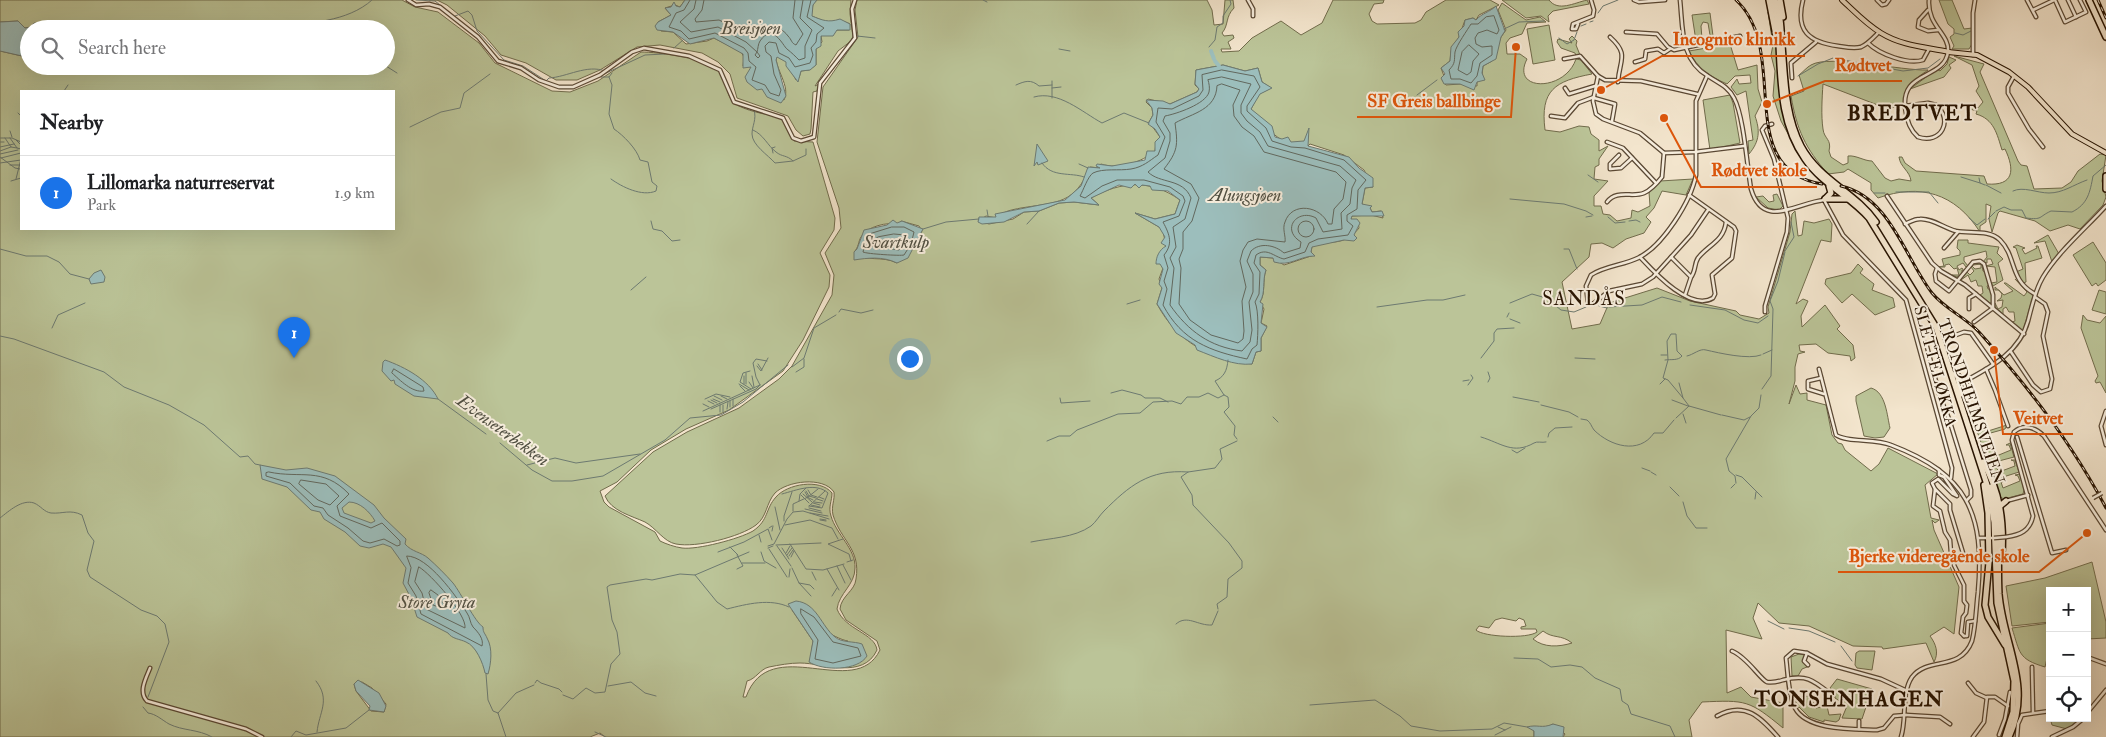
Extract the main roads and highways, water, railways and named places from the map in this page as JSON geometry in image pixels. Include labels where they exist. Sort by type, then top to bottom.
[{"type":"highway","points":[[1770,0],[1781,44]]},
{"type":"highway","name":"TRONDHEIMSVEIEN","points":[[1775,0],[1780,14],[1782,98],[1790,129],[1805,159],[1829,186],[1850,200],[1872,223],[1933,322],[1982,463],[1993,510],[1996,603],[2010,656],[2014,697],[2012,719],[2002,736]]},
{"type":"highway","points":[[1780,0],[1784,21],[1781,44]]},
{"type":"highway","points":[[2090,0],[2106,30]]},
{"type":"highway","points":[[2090,0],[2106,38]]},
{"type":"highway","name":"TRONDHEIMSVEIEN","points":[[1781,44],[1787,105],[1800,144],[1818,170],[1860,203],[1879,226],[1932,313],[1956,376],[1998,516],[2000,603],[2015,661],[2018,686],[2016,713],[2009,737]]},
{"type":"highway","points":[[2106,176],[2106,189]]},
{"type":"highway","points":[[1829,186],[1831,193],[1825,200],[1850,200]]},
{"type":"highway","points":[[1956,376],[1967,380],[1962,387],[1961,394]]},
{"type":"highway","points":[[1956,376],[1962,387]]},
{"type":"highway","points":[[1982,463],[1999,499],[2002,543],[1999,577]]},
{"type":"highway","points":[[1982,463],[1988,501],[1990,538],[1985,605],[1988,617],[2010,656]]},
{"type":"highway","points":[[1999,499],[2006,501],[2000,506]]},
{"type":"main road","points":[[1842,0],[1879,32],[1901,42],[1982,58],[2014,76],[2028,87],[2072,134],[2106,151]]},
{"type":"water","name":"Breisjøen","points":[[685,0],[817,0],[813,5],[812,16],[829,21],[840,19],[850,24],[850,30],[837,30],[833,36],[821,36],[821,46],[816,49],[816,65],[810,70],[801,71],[798,82],[786,66],[786,62],[777,57],[776,60],[786,96],[781,103],[767,97],[762,89],[757,90],[747,82],[745,77],[751,67],[743,68],[743,54],[714,38],[690,44],[673,32],[657,30],[655,26],[658,22],[671,15],[665,8],[671,7],[674,2],[676,6],[680,7]]},
{"type":"water","points":[[1496,6],[1505,31],[1501,37],[1496,59],[1483,66],[1482,73],[1485,80],[1477,82],[1474,90],[1460,84],[1444,84],[1441,78],[1445,74],[1441,68],[1450,61],[1451,47],[1459,37],[1458,32],[1464,26],[1465,20],[1473,18],[1476,20]]},
{"type":"water","points":[[18,21],[20,23],[20,56],[0,51],[0,22]]},
{"type":"water","name":"Alungsjøen","points":[[1223,65],[1245,71],[1258,68],[1262,82],[1272,88],[1260,94],[1251,109],[1272,126],[1275,137],[1282,139],[1288,137],[1291,142],[1304,141],[1309,128],[1308,146],[1349,157],[1359,168],[1373,178],[1373,187],[1365,188],[1362,204],[1372,206],[1370,208],[1372,212],[1382,211],[1384,216],[1352,216],[1351,219],[1357,219],[1360,223],[1354,235],[1357,238],[1354,241],[1344,240],[1312,247],[1311,252],[1315,256],[1285,263],[1274,262],[1273,258],[1260,257],[1260,265],[1266,270],[1260,302],[1263,304],[1261,323],[1267,327],[1261,338],[1261,351],[1256,352],[1252,364],[1231,362],[1197,350],[1195,345],[1176,333],[1157,304],[1162,288],[1159,284],[1163,269],[1160,264],[1156,264],[1156,261],[1157,256],[1166,246],[1161,243],[1165,237],[1159,227],[1135,213],[1155,219],[1175,214],[1180,200],[1168,191],[1152,190],[1150,186],[1142,185],[1139,188],[1135,184],[1131,188],[1119,185],[1091,198],[1099,205],[1074,202],[1059,203],[1039,211],[1024,212],[1004,222],[982,224],[978,222],[979,217],[996,217],[995,214],[1065,200],[1081,186],[1088,167],[1100,168],[1096,166],[1097,164],[1112,166],[1145,160],[1147,151],[1155,151],[1155,142],[1160,137],[1155,129],[1148,124],[1153,115],[1152,108],[1146,100],[1163,101],[1170,104],[1197,92],[1199,89],[1195,84],[1196,70]]},
{"type":"water","points":[[1037,144],[1048,161],[1038,165],[1037,162],[1034,166]]},
{"type":"water","name":"Svartkulp","points":[[893,220],[897,223],[902,221],[923,229],[908,258],[897,263],[881,258],[854,260],[854,252],[864,230],[887,225]]},
{"type":"water","points":[[101,270],[105,277],[104,282],[91,284],[89,279],[94,273]]},
{"type":"water","points":[[385,360],[400,366],[423,380],[438,399],[414,396],[395,384],[394,380],[391,381],[382,371]]},
{"type":"water","name":"Store Gryta","points":[[260,465],[286,470],[307,468],[335,476],[374,505],[384,518],[406,539],[405,544],[428,558],[453,583],[483,627],[491,651],[488,674],[485,673],[483,664],[470,644],[454,638],[417,617],[411,598],[403,583],[406,568],[391,547],[383,544],[369,548],[360,546],[345,532],[324,519],[320,512],[311,510],[287,487],[262,479]],"holes":[[[349,502],[364,508],[375,521],[371,523],[344,513],[342,508]]]},
{"type":"water","points":[[796,601],[814,610],[830,632],[838,639],[862,644],[867,656],[856,665],[840,668],[823,667],[809,662],[813,641],[788,604]]},
{"type":"water","points":[[358,680],[379,693],[386,706],[384,712],[369,710],[370,706],[356,691],[354,684]]},
{"type":"water","points":[[1553,724],[1564,727],[1563,737],[1534,737],[1534,731],[1527,727],[1545,726]]},
{"type":"waterway","points":[[329,20],[357,10],[372,0]]},
{"type":"waterway","points":[[416,0],[435,1],[450,13]]},
{"type":"waterway","points":[[983,0],[987,2]]},
{"type":"waterway","points":[[1209,47],[1215,40],[1217,27],[1223,23],[1223,16],[1231,4],[1230,0]]},
{"type":"waterway","points":[[1598,13],[1603,6],[1618,0]]},
{"type":"waterway","points":[[455,16],[468,11],[472,15],[477,31],[504,60],[523,66],[546,81],[549,78],[584,70],[598,69],[605,71]]},
{"type":"waterway","points":[[1504,29],[1519,22],[1544,21]]},
{"type":"waterway","points":[[1581,26],[1586,24]]},
{"type":"waterway","points":[[1955,33],[1963,35],[1971,31]]},
{"type":"waterway","points":[[1559,38],[1567,44],[1574,40],[1577,32]]},
{"type":"waterway","points":[[857,36],[875,38]]},
{"type":"waterway","points":[[674,48],[683,40]]},
{"type":"waterway","points":[[1059,49],[1070,51]]},
{"type":"waterway","points":[[1211,51],[1214,59]]},
{"type":"waterway","points":[[591,80],[645,55],[665,54]]},
{"type":"waterway","points":[[1798,76],[1818,64],[1833,58],[1903,71],[1928,68],[1940,59]]},
{"type":"waterway","points":[[1215,61],[1219,66]]},
{"type":"waterway","points":[[601,77],[609,77],[612,73]]},
{"type":"waterway","points":[[410,127],[441,112],[460,108],[464,93],[490,74]]},
{"type":"waterway","points":[[609,77],[612,85],[609,114],[614,129],[636,151],[640,160],[648,162],[652,182],[657,186],[656,191],[650,193],[639,192],[626,188],[611,179]]},
{"type":"waterway","points":[[1417,95],[1437,80]]},
{"type":"waterway","points":[[1016,85],[1028,81],[1039,86],[1052,85]]},
{"type":"waterway","points":[[1052,81],[1052,98]]},
{"type":"waterway","points":[[65,90],[68,85]]},
{"type":"waterway","points":[[1052,88],[1061,87]]},
{"type":"waterway","points":[[1034,97],[1043,96],[1061,99],[1102,123],[1124,113],[1149,123]]},
{"type":"waterway","points":[[754,110],[752,134],[757,146],[775,163],[793,161]]},
{"type":"waterway","points":[[753,130],[776,152],[793,161],[806,155],[806,149]]},
{"type":"waterway","points":[[10,131],[12,137]]},
{"type":"waterway","points":[[0,138],[12,138],[20,142]]},
{"type":"waterway","points":[[5,138],[11,147],[17,148]]},
{"type":"waterway","points":[[10,138],[17,148],[20,149]]},
{"type":"waterway","points":[[16,140],[20,144]]},
{"type":"waterway","points":[[0,147],[14,144]]},
{"type":"waterway","points":[[0,151],[11,147]]},
{"type":"waterway","points":[[773,153],[772,148],[775,147]]},
{"type":"waterway","points":[[0,154],[18,150]]},
{"type":"waterway","points":[[1,158],[20,153]]},
{"type":"waterway","points":[[0,157],[15,168],[20,169]]},
{"type":"waterway","points":[[0,163],[20,160]]},
{"type":"waterway","points":[[16,179],[20,163]]},
{"type":"waterway","points":[[1042,163],[1046,168],[1056,173],[1084,177]]},
{"type":"waterway","points":[[1079,164],[1088,168]]},
{"type":"waterway","points":[[10,165],[20,165]]},
{"type":"waterway","points":[[1996,211],[2004,207],[2011,210],[2022,210],[2026,218],[2035,219],[2051,211],[2072,212],[2085,201],[2093,176],[2106,165]]},
{"type":"waterway","points":[[1588,175],[1598,182]]},
{"type":"waterway","points":[[1961,177],[1980,183]]},
{"type":"waterway","points":[[11,181],[20,178]]},
{"type":"waterway","points":[[1979,178],[1980,183],[1985,185]]},
{"type":"waterway","points":[[2013,191],[2021,189],[2054,193],[2087,180]]},
{"type":"waterway","points":[[1986,185],[2001,193]]},
{"type":"waterway","points":[[1896,192],[1929,192],[1938,203]]},
{"type":"waterway","points":[[1874,193],[1885,193]]},
{"type":"waterway","points":[[1510,199],[1564,204],[1593,215]]},
{"type":"waterway","points":[[987,210],[988,216]]},
{"type":"waterway","points":[[1027,224],[1039,211]]},
{"type":"waterway","points":[[1988,219],[1995,212]]},
{"type":"waterway","points":[[1586,217],[1592,216]]},
{"type":"waterway","points":[[1608,217],[1615,223],[1625,222]]},
{"type":"waterway","points":[[1969,218],[1977,225],[1985,219]]},
{"type":"waterway","points":[[923,229],[946,222],[979,219]]},
{"type":"waterway","points":[[1629,221],[1636,220],[1640,222]]},
{"type":"waterway","points":[[651,221],[653,229],[662,231],[672,241],[680,240]]},
{"type":"waterway","points":[[1785,251],[1794,237],[1791,222]]},
{"type":"waterway","points":[[0,249],[26,256],[47,256],[59,262],[70,274],[89,279]]},
{"type":"waterway","points":[[1564,249],[1569,249],[1577,269]]},
{"type":"waterway","points":[[1762,389],[1771,376],[1773,309],[1770,301],[1778,281],[1785,252]]},
{"type":"waterway","points":[[631,290],[646,277]]},
{"type":"waterway","points":[[1510,303],[1532,294],[1546,298],[1561,310],[1574,312],[1586,307]]},
{"type":"waterway","points":[[1377,307],[1427,300],[1443,300],[1465,295]]},
{"type":"waterway","points":[[1609,307],[1642,305],[1662,297],[1681,302]]},
{"type":"waterway","points":[[1127,304],[1140,300]]},
{"type":"waterway","points":[[52,328],[58,315],[85,303]]},
{"type":"waterway","points":[[1690,305],[1725,310],[1744,320],[1758,323],[1768,316]]},
{"type":"waterway","points":[[1599,306],[1607,308]]},
{"type":"waterway","points":[[839,312],[841,309],[861,313],[873,310]]},
{"type":"waterway","points":[[1507,317],[1509,313]]},
{"type":"waterway","points":[[792,367],[804,358],[814,328],[836,315]]},
{"type":"waterway","points":[[1510,319],[1520,323]]},
{"type":"waterway","points":[[1481,358],[1494,341],[1494,333],[1497,329],[1514,328]]},
{"type":"waterway","points":[[1665,360],[1667,360],[1670,360],[1674,360],[1682,356],[1677,351],[1676,334],[1671,334],[1667,341],[1668,360],[1663,378],[1668,380],[1683,398]]},
{"type":"waterway","points":[[0,336],[14,339],[104,372],[124,387],[169,405],[204,425],[240,457],[248,456],[255,464],[260,465]]},
{"type":"waterway","points":[[1687,356],[1704,350],[1749,357],[1761,355]]},
{"type":"waterway","points":[[1763,354],[1772,350]]},
{"type":"waterway","points":[[1661,355],[1667,355]]},
{"type":"waterway","points":[[757,366],[761,371],[768,358]]},
{"type":"waterway","points":[[1575,358],[1595,359]]},
{"type":"waterway","points":[[760,385],[753,363],[756,359],[767,361]]},
{"type":"waterway","points":[[796,372],[804,367],[804,359]]},
{"type":"waterway","points":[[1228,360],[1225,373],[1215,381],[1224,395],[1228,397],[1229,407],[1224,412],[1235,426],[1234,435],[1237,439]]},
{"type":"waterway","points":[[758,364],[762,370]]},
{"type":"waterway","name":"Evenseterbekken","points":[[500,443],[532,470],[552,481],[572,481],[603,476],[665,440],[690,418],[721,415],[743,402],[788,365]]},
{"type":"waterway","points":[[750,371],[743,373],[740,382],[751,389]]},
{"type":"waterway","points":[[1488,372],[1490,378],[1488,382]]},
{"type":"waterway","points":[[746,373],[746,384]]},
{"type":"waterway","points":[[1468,385],[1473,378],[1471,375]]},
{"type":"waterway","points":[[744,376],[744,384]]},
{"type":"waterway","points":[[752,376],[754,387]]},
{"type":"waterway","points":[[1660,384],[1665,379]]},
{"type":"waterway","points":[[1463,381],[1469,380]]},
{"type":"waterway","points":[[749,382],[753,388]]},
{"type":"waterway","points":[[1679,383],[1683,398],[1689,406]]},
{"type":"waterway","points":[[739,384],[749,390]]},
{"type":"waterway","points":[[711,409],[756,389],[760,385]]},
{"type":"waterway","points":[[703,411],[760,385]]},
{"type":"waterway","points":[[740,386],[745,391]]},
{"type":"waterway","points":[[1111,393],[1122,390],[1141,395],[1145,398],[1160,398],[1168,402]]},
{"type":"waterway","points":[[1047,441],[1059,436],[1070,436],[1077,430],[1118,414],[1140,413],[1153,402],[1172,401],[1181,404],[1187,397],[1199,397],[1208,393],[1218,398],[1224,395]]},
{"type":"waterway","points":[[705,399],[716,394],[730,397]]},
{"type":"waterway","points":[[1736,483],[1735,476],[1729,471],[1726,459],[1751,416],[1759,408],[1761,395]]},
{"type":"waterway","points":[[714,396],[722,400]]},
{"type":"waterway","points":[[721,396],[727,399]]},
{"type":"waterway","points":[[1513,397],[1539,402]]},
{"type":"waterway","points":[[1060,398],[1061,403],[1090,401]]},
{"type":"waterway","name":"Evenseterbekken","points":[[438,399],[486,434]]},
{"type":"waterway","points":[[713,399],[720,402]]},
{"type":"waterway","points":[[733,399],[733,406]]},
{"type":"waterway","points":[[711,400],[717,403]]},
{"type":"waterway","points":[[1672,400],[1688,406]]},
{"type":"waterway","points":[[708,401],[714,404]]},
{"type":"waterway","points":[[730,401],[730,407]]},
{"type":"waterway","points":[[727,409],[728,402]]},
{"type":"waterway","points":[[703,404],[709,407]]},
{"type":"waterway","points":[[720,405],[720,412]]},
{"type":"waterway","points":[[723,405],[723,412]]},
{"type":"waterway","points":[[1541,405],[1569,412],[1578,417]]},
{"type":"waterway","points":[[1676,418],[1689,406],[1721,415]]},
{"type":"waterway","points":[[1683,414],[1686,423]]},
{"type":"waterway","points":[[1722,415],[1744,420],[1750,417]]},
{"type":"waterway","points":[[1273,417],[1278,422]]},
{"type":"waterway","points":[[1581,419],[1587,420],[1601,436],[1624,446],[1641,444],[1654,433],[1663,433],[1674,420]]},
{"type":"waterway","points":[[1548,437],[1549,433],[1555,428],[1572,427]]},
{"type":"waterway","points":[[1481,437],[1513,448],[1520,448],[1537,442],[1546,442]]},
{"type":"waterway","points":[[1218,609],[1217,604],[1227,597],[1228,579],[1242,568],[1242,561],[1229,543],[1193,505],[1192,495],[1181,477],[1188,472],[1215,468],[1222,459],[1220,449],[1237,441]]},
{"type":"waterway","points":[[1512,450],[1517,453],[1525,448]]},
{"type":"waterway","points":[[527,465],[555,458],[576,463],[640,454]]},
{"type":"waterway","points":[[1642,468],[1650,471]]},
{"type":"waterway","points":[[1031,542],[1070,535],[1084,530],[1093,524],[1122,494],[1151,476],[1162,473],[1188,472]]},
{"type":"waterway","points":[[1651,472],[1656,475]]},
{"type":"waterway","points":[[1736,475],[1742,477],[1762,497]]},
{"type":"waterway","points":[[1731,488],[1735,484]]},
{"type":"waterway","points":[[782,494],[812,487],[828,493],[822,508],[809,506]]},
{"type":"waterway","points":[[1670,487],[1679,496]]},
{"type":"waterway","points":[[799,501],[800,494],[806,488]]},
{"type":"waterway","points":[[793,511],[793,504],[808,497],[818,489]]},
{"type":"waterway","points":[[808,490],[811,495],[817,497]]},
{"type":"waterway","points":[[806,491],[809,496],[816,498]]},
{"type":"waterway","points":[[809,506],[825,491]]},
{"type":"waterway","points":[[784,521],[792,492]]},
{"type":"waterway","points":[[805,492],[808,497]]},
{"type":"waterway","points":[[1755,499],[1756,492]]},
{"type":"waterway","points":[[803,494],[812,502]]},
{"type":"waterway","points":[[801,495],[809,503]]},
{"type":"waterway","points":[[807,497],[813,500]]},
{"type":"waterway","points":[[819,497],[824,499]]},
{"type":"waterway","points":[[817,499],[823,501]]},
{"type":"waterway","points":[[0,518],[16,506],[29,502],[49,512],[70,512],[82,515],[88,533],[94,541],[87,570],[90,577],[141,610],[157,616],[165,624],[169,642],[148,697]]},
{"type":"waterway","points":[[814,502],[822,503]]},
{"type":"waterway","points":[[1683,502],[1687,516],[1696,528],[1707,528]]},
{"type":"waterway","points":[[813,503],[820,505]]},
{"type":"waterway","points":[[811,505],[820,507]]},
{"type":"waterway","points":[[775,507],[780,530]]},
{"type":"waterway","points":[[809,508],[821,511]]},
{"type":"waterway","points":[[805,509],[822,513]]},
{"type":"waterway","points":[[768,546],[774,544],[787,519],[793,512],[803,511],[829,519]]},
{"type":"waterway","points":[[810,513],[828,516]]},
{"type":"waterway","points":[[820,519],[826,520]]},
{"type":"waterway","points":[[785,525],[810,520],[832,528],[838,539]]},
{"type":"waterway","points":[[820,520],[826,521]]},
{"type":"waterway","points":[[772,531],[773,526]]},
{"type":"waterway","points":[[718,552],[744,542],[768,529],[772,540]]},
{"type":"waterway","points":[[759,535],[761,542]]},
{"type":"waterway","points":[[843,539],[828,544],[849,554],[851,561]]},
{"type":"waterway","points":[[776,545],[821,543]]},
{"type":"waterway","points":[[790,544],[806,569],[823,570],[844,564]]},
{"type":"waterway","points":[[768,548],[773,546]]},
{"type":"waterway","points":[[777,546],[791,566]]},
{"type":"waterway","points":[[786,553],[790,546]]},
{"type":"waterway","points":[[730,547],[738,555]]},
{"type":"waterway","points":[[782,548],[789,559]]},
{"type":"waterway","points":[[787,555],[792,548]]},
{"type":"waterway","points":[[769,549],[787,577]]},
{"type":"waterway","points":[[789,556],[793,550]]},
{"type":"waterway","points":[[791,557],[794,551]]},
{"type":"waterway","points":[[563,695],[573,699],[586,688],[595,693],[605,692],[611,664],[620,654],[607,587],[680,574],[695,575],[749,552]]},
{"type":"waterway","points":[[761,552],[764,561],[776,568]]},
{"type":"waterway","points":[[737,555],[743,566],[737,569]]},
{"type":"waterway","points":[[847,562],[853,560]]},
{"type":"waterway","points":[[742,563],[765,563]]},
{"type":"waterway","points":[[843,565],[851,580]]},
{"type":"waterway","points":[[837,566],[845,583]]},
{"type":"waterway","points":[[792,568],[799,583],[811,596]]},
{"type":"waterway","points":[[789,577],[790,569]]},
{"type":"waterway","points":[[827,569],[839,590]]},
{"type":"waterway","points":[[812,572],[816,580]]},
{"type":"waterway","points":[[695,575],[717,602],[727,609],[766,602],[789,607]]},
{"type":"waterway","points":[[799,583],[810,585],[814,589]]},
{"type":"waterway","points":[[832,596],[837,588]]},
{"type":"waterway","points":[[1176,624],[1180,621],[1189,620],[1212,625],[1218,611]]},
{"type":"waterway","points":[[1768,621],[1784,629]]},
{"type":"waterway","points":[[1789,628],[1809,631],[1835,642]]},
{"type":"waterway","points":[[1841,646],[1852,661]]},
{"type":"waterway","points":[[1514,658],[1538,659],[1551,667],[1570,665],[1582,667],[1595,678],[1620,689],[1622,701],[1628,705],[1631,714],[1670,726],[1675,737]]},
{"type":"waterway","points":[[486,674],[488,700],[493,711],[498,713],[506,737]]},
{"type":"waterway","points":[[535,683],[537,680],[562,692]]},
{"type":"waterway","points":[[316,681],[323,694],[323,706],[317,732]]},
{"type":"waterway","points":[[608,686],[631,682],[645,693],[656,696]]},
{"type":"waterway","points":[[498,713],[516,693],[534,685]]},
{"type":"waterway","points":[[1310,705],[1375,700],[1400,716],[1411,726],[1440,731],[1492,729],[1504,723],[1527,727]]},
{"type":"waterway","points":[[143,707],[148,713],[169,724],[212,737]]},
{"type":"waterway","points":[[291,737],[296,731],[306,735],[346,728],[369,710]]},
{"type":"waterway","points":[[1498,727],[1505,730]]},
{"type":"waterway","points":[[1495,735],[1511,727]]},
{"type":"waterway","points":[[595,732],[606,737]]},
{"type":"railway","points":[[1736,0],[1752,22],[1760,49],[1770,133],[1778,156],[1794,174],[1822,184]]},
{"type":"railway","points":[[2098,0],[2106,18]]},
{"type":"railway","points":[[1841,186],[1858,192],[1872,202],[1884,215],[1895,230],[1922,279],[1932,293],[1979,332],[2032,394],[2079,461],[2106,508]]},
{"type":"place","name":"SF Greis ballbinge","points":[[1516,47]]},
{"type":"place","name":"Incognito klinikk","points":[[1601,90]]},
{"type":"place","name":"Rødtvet","points":[[1767,104]]},
{"type":"place","name":"Rødtvet skole","points":[[1664,118]]},
{"type":"place","name":"Veitvet","points":[[1994,350]]},
{"type":"place","name":"Lillomarka naturreservat","points":[[294,358]]},
{"type":"place","name":"Bjerke videregående skole","points":[[2087,533]]},
{"type":"district","name":"BREDTVET","points":[[1912,113]]},
{"type":"district","name":"SANDÅS","points":[[1584,298]]},
{"type":"district","name":"TONSENHAGEN","points":[[1849,699]]}]
